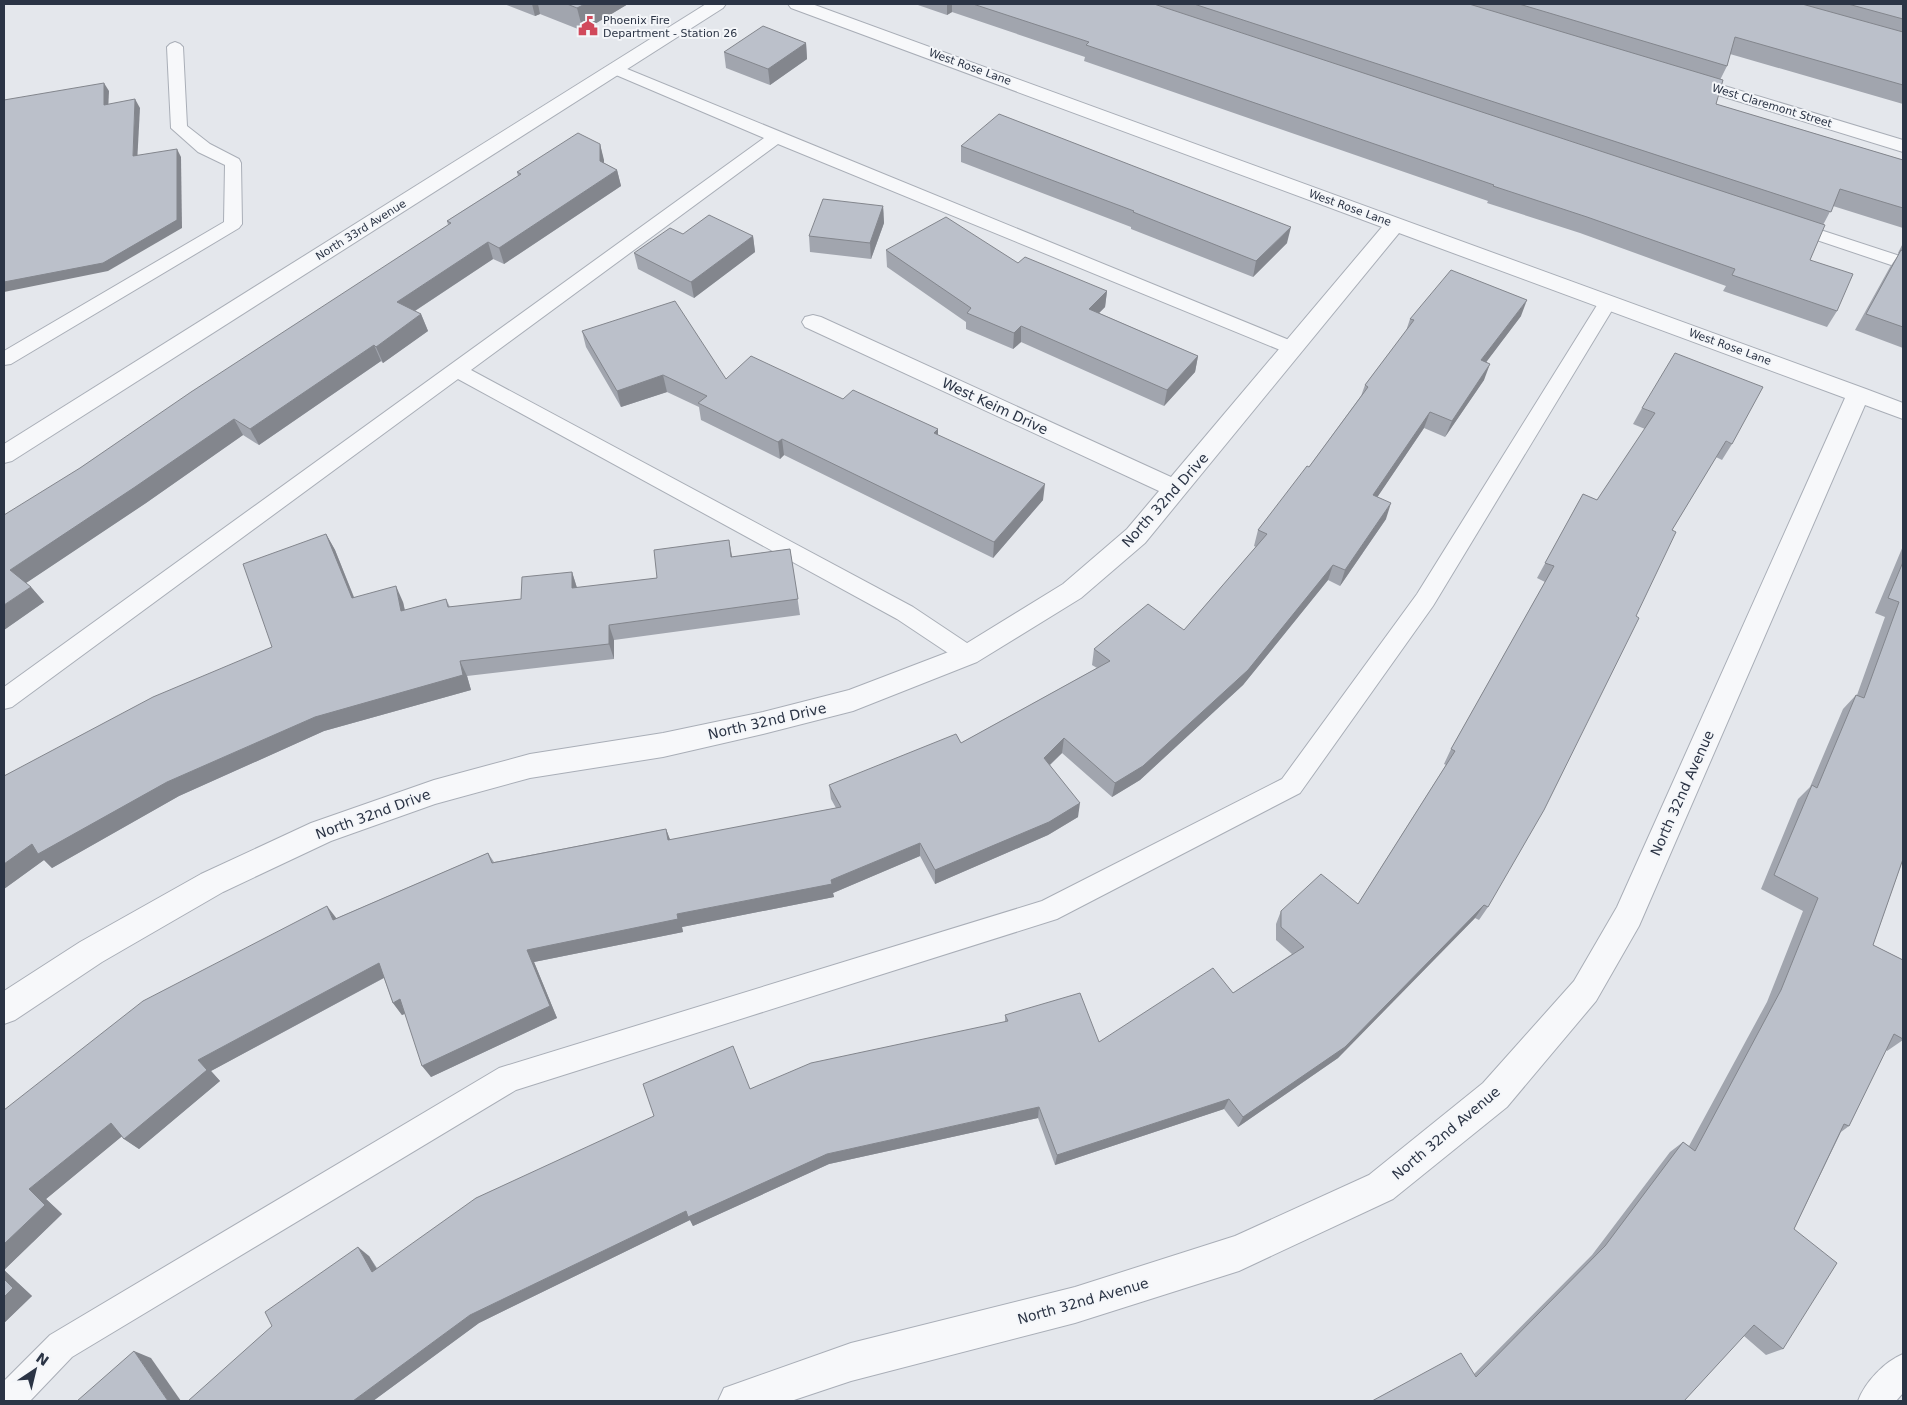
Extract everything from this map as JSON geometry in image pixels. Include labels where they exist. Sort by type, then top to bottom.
[{"type":"street","name":"North 33rd Avenue","points":[[4,455],[717,4]]},
{"type":"street","name":"West Rose Lane","points":[[797,4],[1903,411]]},
{"type":"street","name":"West Claremont Street","points":[[1666,73],[1903,146]]},
{"type":"street","name":"North 32nd Drive","points":[[4,1009],[91,952],[212,883],[321,832],[434,792],[530,766],[663,745],[763,723],[853,700],[968,654],[1072,591],[1136,536],[1395,224]]},
{"type":"street","name":"West Keim Drive","points":[[813,322],[1176,489]]},
{"type":"street","name":"North 32nd Avenue","points":[[737,1401],[851,1362],[1075,1305],[1239,1253],[1381,1187],[1495,1095],[1585,992],[1628,916],[1858,394]]},
{"type":"lane","points":[[4,359],[234,224],[234,163],[204,148],[179,128],[175,47]]},
{"type":"lane","points":[[615,69],[776,137],[1292,348]]},
{"type":"lane","points":[[4,700],[776,137]]},
{"type":"lane","points":[[1772,219],[1903,263]]},
{"type":"lane","points":[[7,1401],[61,1346],[509,1078],[1048,911],[1291,786],[1425,600],[1608,302]]},
{"type":"lane","points":[[456,370],[905,613],[968,654]]},
{"type":"lane","points":[[1874,1401],[1903,1370]]},
{"type":"building","points":[[567,4],[585,4],[577,8]]},
{"type":"building","points":[[973,4],[1154,4],[1825,225],[1810,260],[1853,274],[1837,311],[1732,275],[1735,269],[1086,45],[1089,42]]},
{"type":"building","points":[[1194,4],[1469,4],[1723,80],[1716,104],[1903,160],[1903,208],[1840,189],[1831,212]]},
{"type":"building","points":[[1519,4],[1802,4],[1903,32],[1903,85],[1735,37],[1727,66]]},
{"type":"building","points":[[1848,4],[1903,4],[1903,19]]},
{"type":"building","points":[[763,26],[806,43],[768,69],[724,52]]},
{"type":"building","points":[[104,83],[104,105],[135,99],[133,156],[177,149],[177,220],[103,263],[4,282],[4,100]]},
{"type":"building","points":[[999,114],[1291,227],[1256,261],[1134,211],[961,146]]},
{"type":"building","points":[[578,133],[600,144],[600,161],[617,170],[499,248],[488,242],[397,302],[421,314],[376,347],[374,345],[250,429],[234,419],[10,570],[31,587],[4,605],[4,515],[80,468],[191,392],[451,223],[447,221],[521,174],[517,172]]},
{"type":"building","points":[[823,199],[883,206],[870,243],[809,236]]},
{"type":"building","points":[[709,215],[753,236],[691,282],[634,253],[670,228],[683,234]]},
{"type":"building","points":[[946,217],[1018,263],[1025,257],[1107,291],[1089,309],[1198,356],[1167,390],[1021,326],[1014,333],[967,313],[971,308],[886,250]]},
{"type":"building","points":[[1901,250],[1903,251],[1903,327],[1866,314]]},
{"type":"building","points":[[1451,270],[1527,300],[1481,360],[1490,364],[1452,421],[1430,412],[1373,495],[1391,503],[1345,570],[1333,565],[1248,670],[1143,766],[1115,783],[1064,738],[1044,758],[1080,803],[1049,822],[935,870],[920,843],[831,880],[832,884],[677,914],[678,919],[527,950],[550,1006],[422,1066],[400,999],[393,1003],[379,963],[198,1060],[207,1070],[124,1139],[111,1123],[29,1189],[45,1205],[4,1244],[4,1110],[143,1001],[327,906],[333,920],[488,853],[492,863],[666,829],[668,840],[841,807],[829,785],[956,734],[961,743],[1110,661],[1094,649],[1148,604],[1184,630],[1267,534],[1258,530],[1307,466],[1309,467],[1368,387],[1365,385],[1414,320],[1410,319]]},
{"type":"building","points":[[675,301],[726,379],[751,356],[843,399],[853,390],[938,429],[934,433],[1045,484],[994,542],[782,439],[778,442],[698,403],[707,396],[663,375],[617,391],[582,331]]},
{"type":"building","points":[[1675,353],[1763,387],[1732,444],[1726,441],[1672,530],[1676,532],[1636,616],[1639,618],[1544,810],[1488,907],[1484,905],[1345,1047],[1243,1117],[1229,1099],[1057,1155],[1039,1107],[827,1154],[688,1217],[686,1211],[470,1315],[353,1401],[188,1401],[272,1326],[265,1312],[358,1247],[372,1272],[476,1198],[654,1116],[643,1084],[733,1046],[750,1089],[811,1063],[1008,1021],[1005,1015],[1080,993],[1099,1042],[1213,968],[1233,993],[1304,947],[1281,927],[1281,911],[1321,874],[1358,904],[1455,751],[1451,749],[1554,566],[1545,563],[1583,494],[1597,500],[1655,413],[1642,408]]},
{"type":"building","points":[[326,534],[352,598],[396,586],[401,611],[446,599],[448,607],[521,599],[522,577],[572,572],[572,588],[657,578],[654,550],[729,540],[731,557],[790,549],[798,599],[609,625],[609,644],[460,661],[463,675],[315,717],[167,782],[38,854],[32,844],[4,864],[4,776],[153,697],[272,647],[243,564]]},
{"type":"building","points":[[1903,562],[1903,859],[1873,945],[1903,960],[1903,1039],[1894,1034],[1849,1126],[1844,1124],[1794,1229],[1837,1263],[1783,1349],[1754,1325],[1684,1401],[1372,1401],[1461,1353],[1476,1377],[1605,1246],[1683,1142],[1695,1151],[1781,990],[1818,898],[1774,875],[1812,785],[1817,788],[1856,695],[1864,698],[1899,602],[1888,598]]},
{"type":"building","points":[[4,1279],[13,1288],[4,1297]]},
{"type":"building","points":[[134,1351],[168,1401],[77,1401]]},
{"type":"place","name":"Phoenix Fire Department - Station 26","points":[[588,26]]}]
